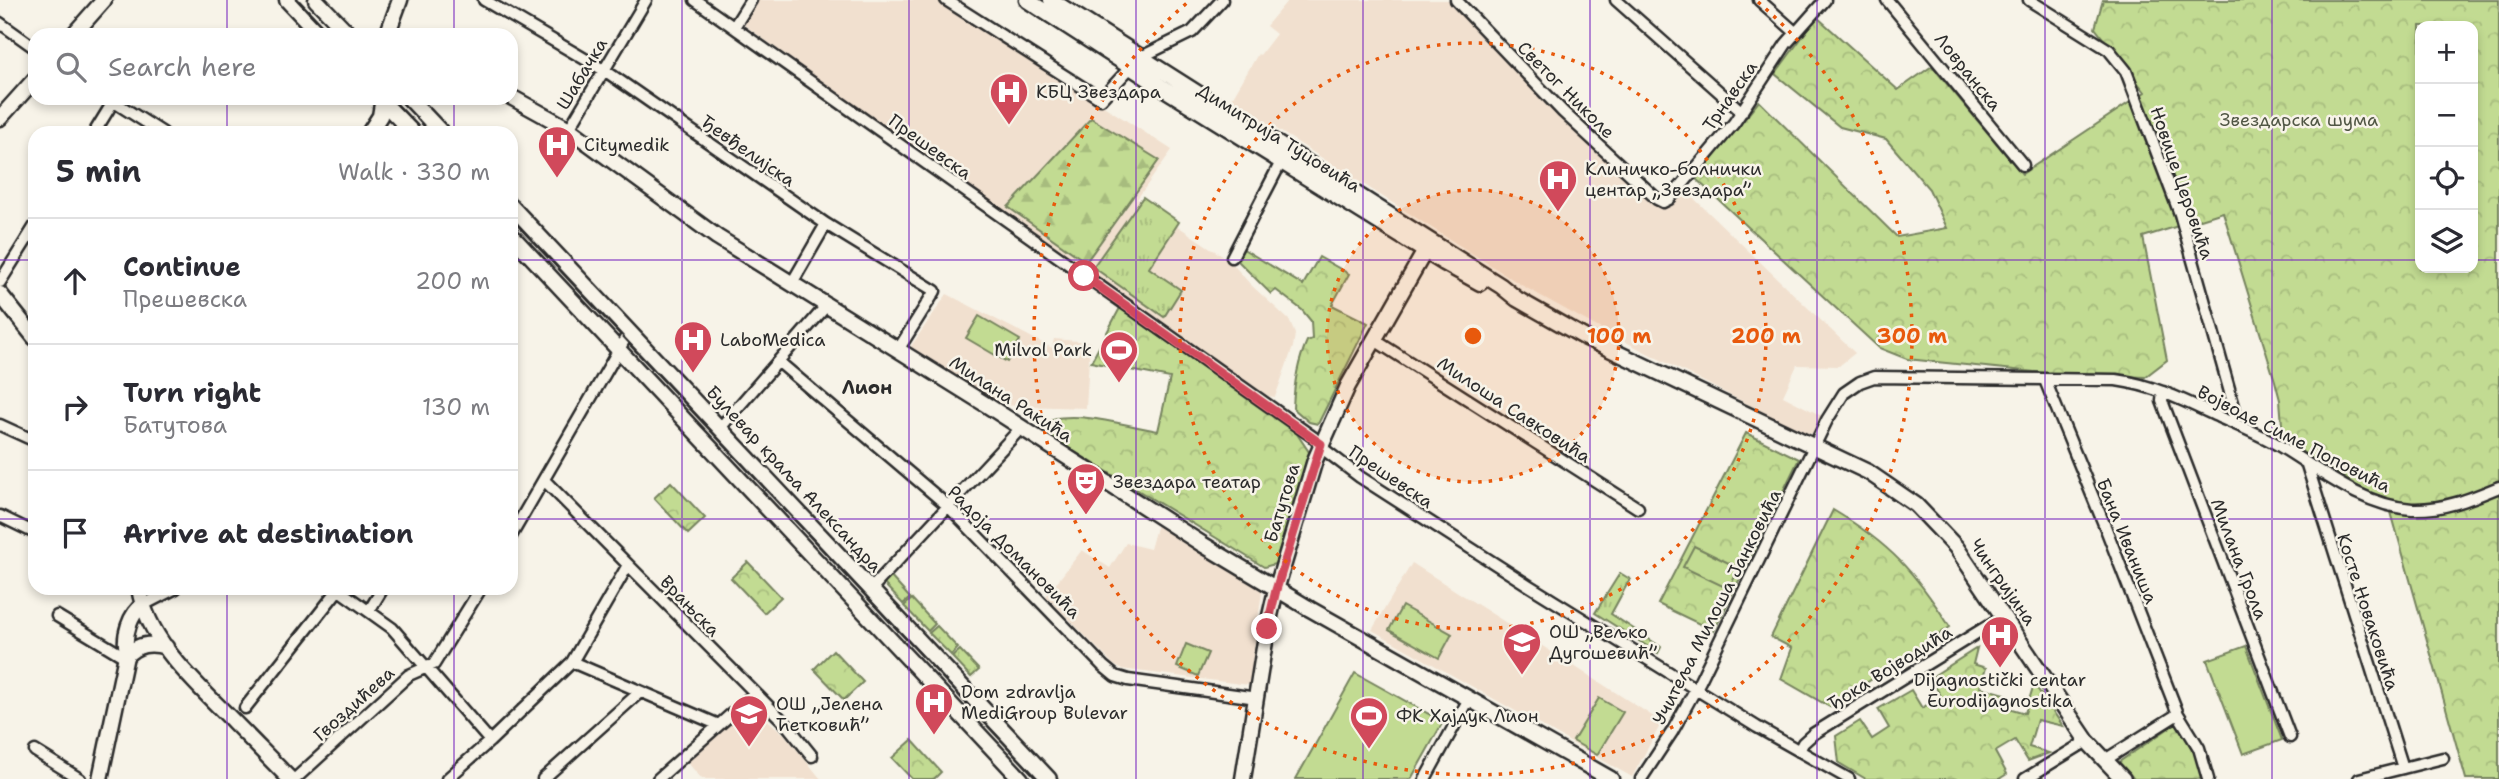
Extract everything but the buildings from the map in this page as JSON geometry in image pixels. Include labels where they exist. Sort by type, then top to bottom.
[{"type":"main road","points":[[80,28],[104,0]]},
{"type":"main road","points":[[287,0],[313,28]]},
{"type":"main road","points":[[316,0],[343,28]]},
{"type":"main road","points":[[393,28],[400,0]]},
{"type":"main road","name":"Димитрија Туцовића","points":[[1027,0],[1134,62],[1427,246]]},
{"type":"main road","name":"Димитрија Туцовића","points":[[1051,0],[1134,62],[1281,162],[1517,299],[1621,355],[1815,445]]},
{"type":"main road","points":[[0,118],[28,87]]},
{"type":"main road","name":"Милана Ракића","points":[[518,101],[569,129],[716,237],[1276,590],[1611,779]]},
{"type":"main road","points":[[374,126],[380,116],[381,105]]},
{"type":"main road","points":[[387,105],[406,126]]},
{"type":"main road","points":[[416,105],[436,126]]},
{"type":"main road","name":"Булевар краља Александра","points":[[518,213],[1049,779]]},
{"type":"main road","points":[[518,243],[1021,779]]},
{"type":"main road","name":"Батутова","points":[[1244,779],[1276,590],[1321,444],[1373,339],[1427,246]]},
{"type":"main road","points":[[0,294],[28,329]]},
{"type":"main road","name":"Чингријина","points":[[1815,445],[1868,472],[1916,505],[1956,547],[2087,741],[2123,779]]},
{"type":"main road","points":[[141,595],[143,605],[166,648],[196,684],[293,779]]},
{"type":"main road","points":[[100,779],[130,623],[135,611],[143,605]]},
{"type":"main road","points":[[126,654],[146,645],[166,648]]},
{"type":"main road","name":"Батутова","points":[[1236,779],[1246,759]]},
{"type":"street","name":"Ђевђелијска","points":[[484,0],[603,70],[826,224],[935,292],[898,350]]},
{"type":"street","name":"Шабачка","points":[[569,129],[646,0]]},
{"type":"street","name":"Прешевска","points":[[695,0],[1321,444],[1326,451],[1387,495],[1696,689],[1849,779]]},
{"type":"street","points":[[734,27],[751,0]]},
{"type":"street","points":[[946,0],[1101,99],[1134,62],[1192,32],[1222,0]]},
{"type":"street","name":"Светог Николе","points":[[1456,0],[1563,112],[1657,199]]},
{"type":"street","points":[[1616,0],[1742,111]]},
{"type":"street","points":[[1759,0],[1795,32]]},
{"type":"street","name":"Трнавска","points":[[1657,199],[1663,202],[1675,193],[1742,111],[1795,32],[1825,0]]},
{"type":"street","name":"Ловранска","points":[[1887,0],[2023,164]]},
{"type":"street","name":"Новице Церовића","points":[[2029,0],[2109,50],[2126,71],[2180,214],[2235,410],[2233,423]]},
{"type":"street","points":[[0,23],[28,42]]},
{"type":"street","points":[[98,126],[108,105]]},
{"type":"street","points":[[119,105],[152,126]]},
{"type":"street","points":[[1232,257],[1281,162]]},
{"type":"street","points":[[792,283],[826,224]]},
{"type":"street","points":[[0,282],[28,237]]},
{"type":"street","points":[[720,428],[827,305]]},
{"type":"street","points":[[518,524],[629,332]]},
{"type":"street","name":"Милоша Савковића","points":[[1373,339],[1638,508]]},
{"type":"street","name":"Радоја Домановића","points":[[779,362],[948,506],[1102,666],[1115,676],[1257,698]]},
{"type":"street","name":"Војводе Симе Поповића","points":[[1815,445],[1844,393],[1866,379],[1888,376],[2116,380],[2138,383],[2163,392],[2233,423],[2278,445],[2306,465],[2378,501],[2412,509],[2456,505],[2499,487]]},
{"type":"street","name":"Бана Иваниша","points":[[2045,380],[2178,714],[2199,748],[2207,779]]},
{"type":"street","name":"Милана Грола","points":[[2163,392],[2162,401],[2290,737]]},
{"type":"street","points":[[0,425],[28,438]]},
{"type":"street","points":[[871,589],[1021,428]]},
{"type":"street","name":"Учитеља Милоша Јанковића","points":[[1640,779],[1672,732],[1696,689],[1815,445]]},
{"type":"street","name":"Косте Новаковића","points":[[2306,465],[2403,768]]},
{"type":"street","name":"Врањска","points":[[544,480],[755,692],[812,756]]},
{"type":"street","points":[[0,516],[28,530]]},
{"type":"street","points":[[447,779],[572,662],[628,565]]},
{"type":"street","points":[[143,605],[162,595]]},
{"type":"street","points":[[245,708],[332,595]]},
{"type":"street","points":[[346,595],[392,628],[490,741]]},
{"type":"street","points":[[369,611],[379,595]]},
{"type":"street","name":"Гвоздићева","points":[[293,779],[412,673],[434,664],[477,595]]},
{"type":"street","points":[[57,616],[126,654]]},
{"type":"street","name":"Ђока Војводића","points":[[1799,751],[1813,734],[2004,616]]},
{"type":"street","points":[[572,662],[719,726]]},
{"type":"street","points":[[543,779],[640,692]]},
{"type":"street","points":[[657,779],[755,692]]},
{"type":"street","points":[[1424,779],[1469,699]]},
{"type":"street","points":[[2105,760],[2178,714]]},
{"type":"street","points":[[2025,779],[2087,741]]},
{"type":"street","points":[[35,751],[80,779]]},
{"type":"street","points":[[2359,779],[2443,758]]},
{"type":"shaded area","name":"КБЦ Звездара","points":[[759,0],[939,0],[1172,150],[1137,199],[1230,261],[1250,284],[1289,320],[1295,334],[1293,347],[1275,397],[1268,396],[926,158],[743,24]]},
{"type":"shaded area","name":"Клиничко-болнички центар „Звездара”","points":[[1288,0],[1453,0],[1663,202],[1681,186],[1855,353],[1839,366],[1797,365],[1783,396],[1822,416],[1813,433],[1806,434],[1610,334],[1523,286],[1231,100],[1258,54],[1260,55],[1276,34],[1266,26]]},
{"type":"shaded area","points":[[947,294],[1052,348],[1054,339],[1090,342],[1086,408],[994,405],[909,349]]},
{"type":"shaded area","points":[[1157,524],[1262,591],[1249,685],[1121,669],[1046,596],[1082,550],[1110,568],[1126,543],[1150,549]]},
{"type":"shaded area","name":"ОШ „Вељко Дугошевић”","points":[[1412,563],[1662,722],[1632,777],[1372,630]]},
{"type":"shaded area","name":"ОШ „Јелена Ћетковић”","points":[[750,705],[784,734],[821,779],[702,779],[687,762]]},
{"type":"green space","name":"Звездарска шума","points":[[2103,0],[2499,0],[2499,779],[2466,779],[2389,505],[2308,456],[2283,437],[2280,400],[2275,381],[2223,212],[2143,237],[2167,360],[2145,377],[2045,373],[1907,359],[1879,348],[1696,179],[1759,101],[1897,237],[1947,228],[1929,189],[1886,139],[1840,127],[1775,74],[1817,17],[1898,90],[1932,66],[2022,174],[2145,92],[2095,28]]},
{"type":"green space","points":[[1091,118],[1159,160],[1086,262],[1008,207]]},
{"type":"green space","points":[[1143,197],[1179,222],[1149,268],[1181,290],[1164,317],[1093,267]]},
{"type":"green space","points":[[1240,247],[1303,285],[1319,257],[1349,274],[1332,305],[1368,323],[1318,424],[1309,422],[1293,408],[1298,366],[1307,341],[1312,339],[1311,321],[1302,310],[1276,290],[1271,294],[1239,262],[1237,256]]},
{"type":"green space","points":[[1120,308],[1297,434],[1309,452],[1275,564],[1264,567],[1052,438],[1049,428],[1051,422],[1053,419],[1065,417],[1091,418],[1158,431],[1170,378],[1091,362]]},
{"type":"green space","points":[[979,316],[1020,340],[1007,362],[966,338]]},
{"type":"green space","points":[[1746,433],[1799,459],[1714,631],[1658,604]]},
{"type":"green space","points":[[671,482],[705,518],[688,534],[654,498]]},
{"type":"green space","points":[[1833,510],[1886,547],[1900,561],[1925,590],[1950,627],[1830,707],[1781,679],[1792,648],[1771,637]]},
{"type":"green space","points":[[1694,546],[1739,568],[1729,589],[1683,567]]},
{"type":"green space","points":[[748,562],[781,597],[764,613],[731,578]]},
{"type":"green space","points":[[1620,573],[1630,579],[1611,614],[1661,647],[1658,653],[1595,613]]},
{"type":"green space","points":[[889,575],[910,598],[903,604],[882,582]]},
{"type":"green space","points":[[912,599],[935,624],[928,631],[904,606]]},
{"type":"green space","points":[[1402,606],[1452,634],[1439,658],[1389,630]]},
{"type":"green space","points":[[937,626],[958,648],[951,655],[929,633]]},
{"type":"green space","points":[[1186,644],[1208,653],[1198,676],[1177,667]]},
{"type":"green space","points":[[2246,646],[2282,740],[2243,754],[2207,660]]},
{"type":"green space","points":[[1977,648],[1973,664],[1986,668],[1980,687],[2005,694],[2002,706],[2025,713],[2034,684],[2063,726],[2037,720],[2029,747],[2049,753],[2028,761],[2015,740],[1995,752],[2007,774],[1999,779],[1866,779],[1839,763],[1836,736],[1860,721],[1872,739],[1889,728],[1878,709],[1911,690],[1922,708],[1941,696],[1930,678]]},
{"type":"green space","points":[[833,650],[863,682],[844,700],[814,669]]},
{"type":"green space","points":[[960,650],[979,670],[971,677],[952,657]]},
{"type":"green space","name":"ФК Хајдук Лион","points":[[1355,673],[1443,722],[1411,779],[1296,779]]},
{"type":"green space","points":[[1599,698],[1623,712],[1597,755],[1573,741]]},
{"type":"green space","points":[[2178,722],[2192,742],[2204,779],[2134,779],[2119,762]]},
{"type":"green space","points":[[912,740],[941,772],[934,779],[912,779],[892,758]]},
{"type":"tram line","points":[[297,0],[323,28]]},
{"type":"tram line","points":[[398,105],[418,126]]},
{"type":"tram line","points":[[518,224],[1038,779]]},
{"type":"place","name":"КБЦ Звездара","points":[[1009,126]]},
{"type":"place","name":"Citymedik","points":[[557,179]]},
{"type":"place","name":"Клиничко-болнички центар „Звездара”","points":[[1558,213]]},
{"type":"place","name":"LaboMedica","points":[[693,374]]},
{"type":"place","name":"Milvol Park","points":[[1119,384]]},
{"type":"place","name":"Звездара театар","points":[[1086,516]]},
{"type":"place","name":"Dijagnostički centar Eurodijagnostika","points":[[2000,669]]},
{"type":"place","name":"ОШ „Вељко Дугошевић”","points":[[1522,676]]},
{"type":"place","name":"Dom zdravlja MediGroup Bulevar","points":[[934,736]]},
{"type":"place","name":"ОШ „Јелена Ћетковић”","points":[[749,748]]},
{"type":"place","name":"ФК Хајдук Лион","points":[[1369,750]]},
{"type":"district","name":"Лион","points":[[867,387]]},
{"type":"route","points":[[1084,276],[1321,444],[1276,590],[1267,629]]}]
